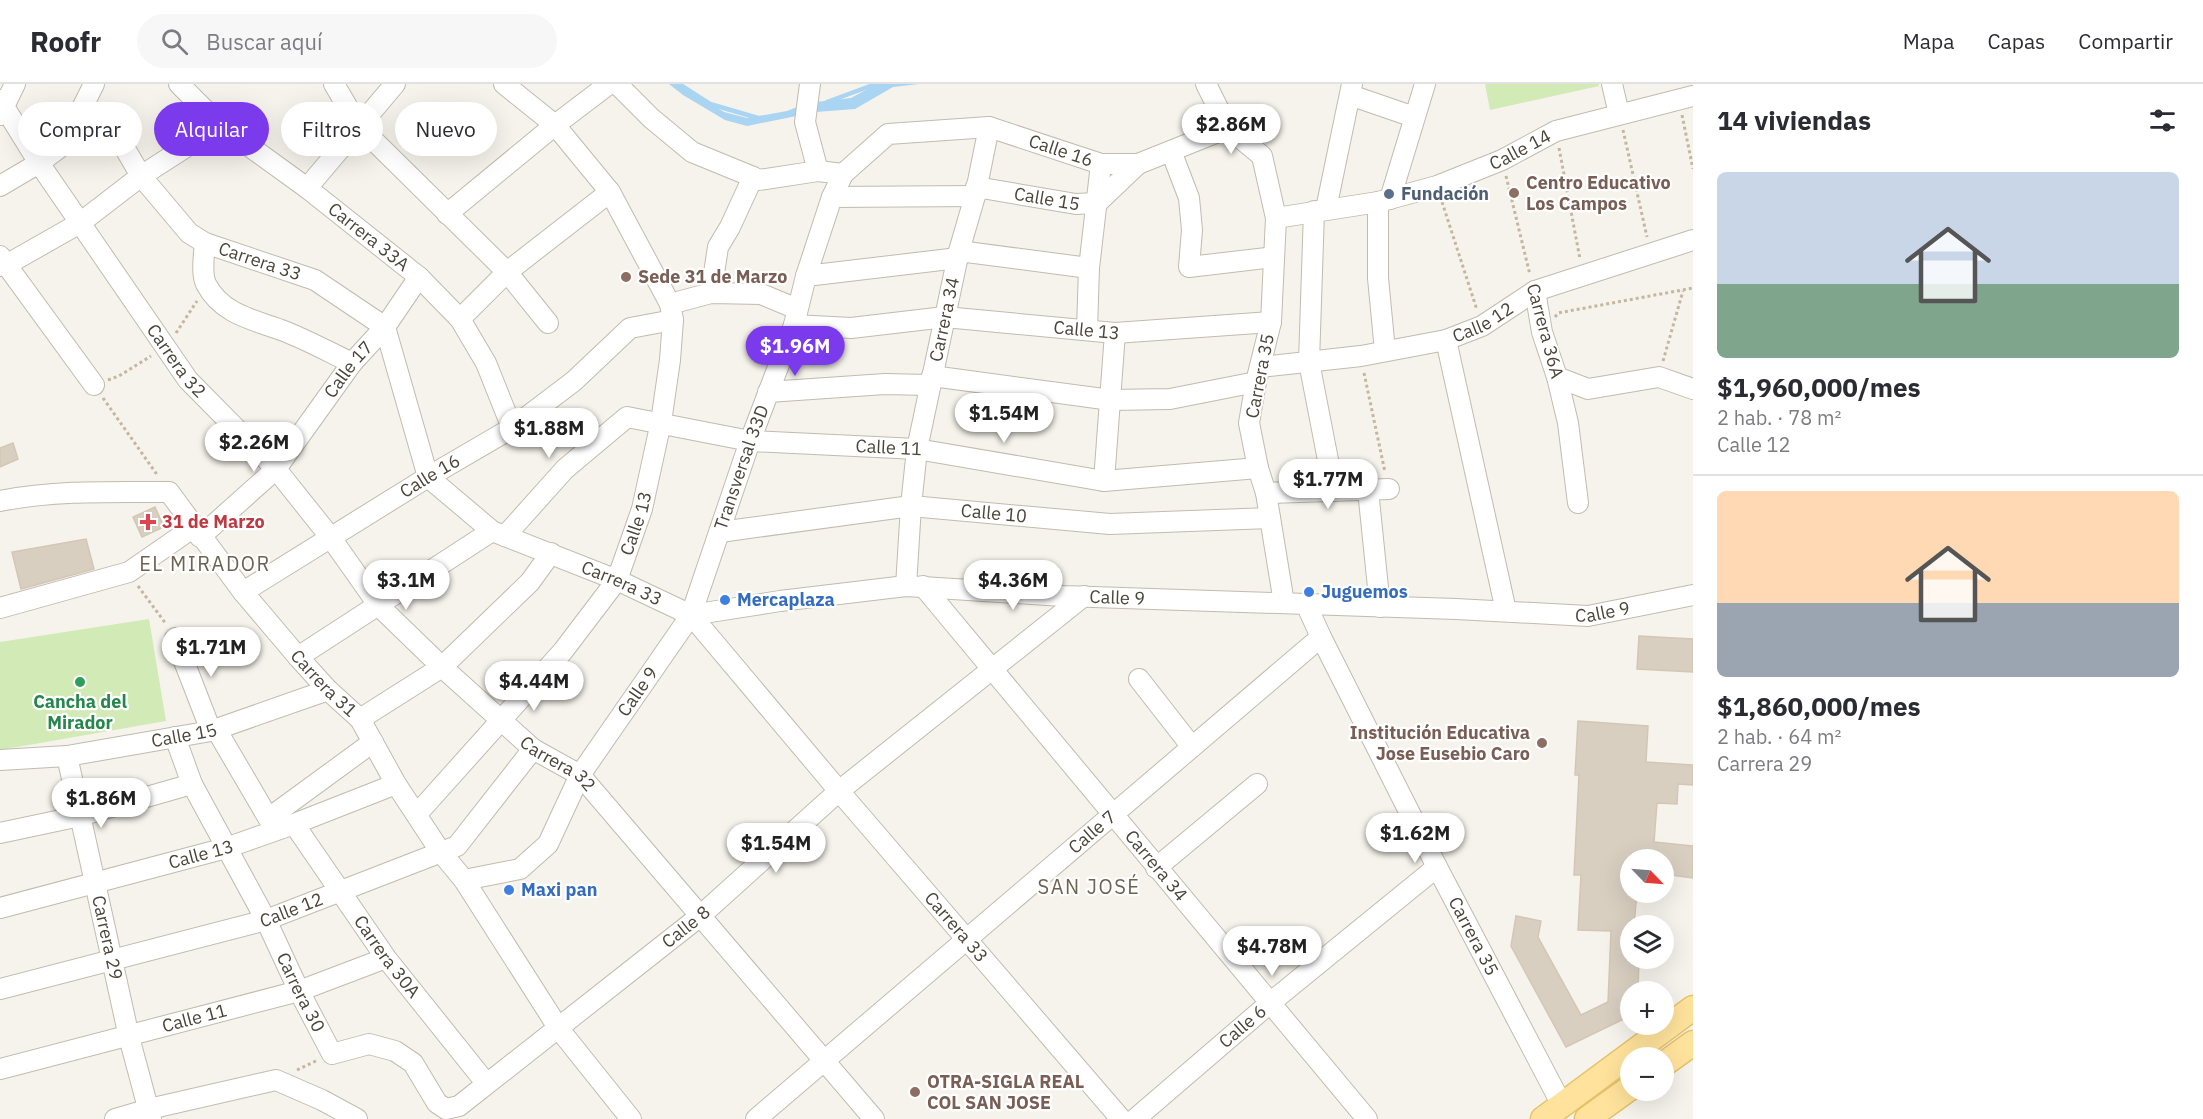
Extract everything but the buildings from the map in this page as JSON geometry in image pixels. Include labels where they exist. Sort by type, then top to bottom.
[{"type":"main road","points":[[1552,1112],[1693,1008]]},
{"type":"main road","points":[[1674,1057],[1693,1043]]},
{"type":"main road","points":[[1587,1119],[1620,1095]]},
{"type":"street","points":[[1,107],[15,84]]},
{"type":"street","points":[[85,102],[94,84]]},
{"type":"street","name":"Carrera 33A","points":[[179,84],[197,102]]},
{"type":"street","points":[[334,84],[345,102]]},
{"type":"street","points":[[379,102],[395,84]]},
{"type":"street","points":[[504,84],[555,125],[610,192],[671,312]]},
{"type":"street","points":[[447,214],[555,125],[609,84]]},
{"type":"street","points":[[617,84],[651,118],[692,152],[759,180],[818,171],[843,174]]},
{"type":"street","points":[[1206,84],[1228,128]]},
{"type":"street","points":[[1385,351],[1378,278],[1384,201],[1425,84]]},
{"type":"street","points":[[1612,84],[1619,114]]},
{"type":"street","points":[[1334,491],[1309,362],[1320,210],[1351,90],[1414,117]]},
{"type":"street","name":"Calle 14","points":[[1276,218],[1384,201],[1437,186],[1502,160],[1556,131],[1683,93]]},
{"type":"street","points":[[808,99],[818,171]]},
{"type":"street","name":"Carrera 32","points":[[1,107],[188,380],[276,469],[331,538],[379,606],[442,667],[533,749],[579,775],[874,1119]]},
{"type":"street","name":"Calle 16","points":[[888,134],[989,128],[1101,164],[1138,164],[1228,128]]},
{"type":"street","name":"Carrera 34","points":[[989,128],[976,191],[958,254],[917,448],[911,506],[914,586],[993,670],[1156,868],[1368,1119]]},
{"type":"street","name":"Carrera 35","points":[[1228,128],[1262,156],[1276,218],[1271,322],[1249,423],[1258,468],[1266,493],[1284,603]]},
{"type":"street","name":"Transversal 33D","points":[[691,615],[750,441],[796,317],[806,276],[832,197],[843,174],[888,134]]},
{"type":"street","points":[[383,150],[507,272],[548,323]]},
{"type":"street","points":[[1172,151],[1189,198],[1192,230],[1189,267],[1274,257]]},
{"type":"street","points":[[0,186],[49,156]]},
{"type":"street","name":"Carrera 33","points":[[129,156],[141,176],[189,233],[205,243],[315,280],[385,327]]},
{"type":"street","points":[[94,384],[2,262],[80,223],[141,176],[172,156]]},
{"type":"street","name":"Carrera 33A","points":[[263,156],[307,188],[418,277],[460,320],[486,363],[512,428]]},
{"type":"street","points":[[307,188],[333,156]]},
{"type":"street","points":[[1087,330],[1089,268],[1101,164]]},
{"type":"street","name":"Calle 15","points":[[832,197],[976,191],[1076,204],[1097,204],[1138,164]]},
{"type":"street","points":[[711,293],[717,247],[730,227],[753,177]]},
{"type":"street","points":[[460,320],[507,272],[610,192]]},
{"type":"street","name":"Calle 12","points":[[768,392],[931,381],[1111,400],[1170,399],[1309,362],[1361,356],[1446,340],[1482,326],[1534,291],[1693,240]]},
{"type":"street","points":[[205,243],[203,264],[205,283],[220,303],[245,319],[284,331],[352,363]]},
{"type":"street","points":[[806,276],[958,254],[1089,268]]},
{"type":"street","name":"Calle 17","points":[[0,608],[129,572],[197,532],[276,469],[352,363],[385,327],[418,277]]},
{"type":"street","name":"Carrera 36A","points":[[1534,291],[1542,332],[1557,377],[1568,423],[1578,503]]},
{"type":"street","name":"Calle 13","points":[[417,814],[563,651],[617,580],[642,509],[661,422],[670,360],[671,312],[711,293],[761,294],[796,317],[851,328],[945,317],[1115,333],[1271,322]]},
{"type":"street","name":"Calle 16","points":[[243,592],[428,477],[512,428],[574,381],[630,328],[671,312]]},
{"type":"street","points":[[385,327],[428,477]]},
{"type":"street","points":[[1104,481],[1115,333]]},
{"type":"street","points":[[1446,340],[1506,611]]},
{"type":"street","points":[[1557,377],[1588,389],[1659,377],[1693,389]]},
{"type":"street","points":[[1568,423],[1588,389]]},
{"type":"street","name":"Calle 11","points":[[498,533],[565,469],[627,417],[750,441],[917,448],[1104,481],[1258,468]]},
{"type":"street","name":"Carrera 33","points":[[428,477],[498,533],[617,580],[691,615],[1121,1119]]},
{"type":"street","points":[[1266,493],[1389,489]]},
{"type":"street","points":[[1368,490],[1380,607]]},
{"type":"street","points":[[0,501],[29,496],[100,492],[169,492]]},
{"type":"street","name":"Carrera 31","points":[[169,492],[243,592],[328,690],[360,719],[396,784],[440,851],[464,880],[559,1029],[632,1119]]},
{"type":"street","name":"Calle 10","points":[[720,532],[911,506],[1110,524],[1270,518]]},
{"type":"street","points":[[298,657],[498,533]]},
{"type":"street","points":[[360,719],[442,667],[530,582],[551,553]]},
{"type":"street","name":"Calle 9","points":[[464,880],[520,869],[548,844],[579,775],[691,615],[780,601],[914,586],[1084,596],[1588,616],[1684,597]]},
{"type":"street","points":[[1684,597],[1693,588]]},
{"type":"street","name":"Calle 8","points":[[333,1054],[369,1044],[395,1051],[413,1063],[437,1103],[446,1109],[459,1106],[699,917],[839,791],[1084,596]]},
{"type":"street","name":"Carrera 35","points":[[1306,604],[1437,867],[1552,1112]]},
{"type":"street","name":"Calle 7","points":[[756,1119],[1321,637]]},
{"type":"street","points":[[175,638],[213,730],[272,824],[373,742]]},
{"type":"street","points":[[1139,678],[1192,747]]},
{"type":"street","name":"Calle 15","points":[[0,760],[67,756],[213,730],[328,690]]},
{"type":"street","name":"Carrera 30","points":[[175,737],[192,784],[266,920],[299,991],[333,1054]]},
{"type":"street","name":"Calle 12","points":[[0,989],[266,920],[457,846],[533,749]]},
{"type":"street","name":"Carrera 29","points":[[67,756],[129,1036],[150,1114]]},
{"type":"street","points":[[0,833],[80,816],[192,784]]},
{"type":"street","name":"Calle 13","points":[[0,908],[226,848],[272,824],[294,824],[396,784]]},
{"type":"street","points":[[1156,868],[1257,784]]},
{"type":"street","name":"Carrera 30A","points":[[294,824],[386,958],[486,1083]]},
{"type":"street","name":"Calle 6","points":[[1135,1119],[1270,1003],[1437,867]]},
{"type":"street","name":"Calle 11","points":[[0,1069],[299,991],[386,958]]},
{"type":"street","points":[[116,1119],[150,1114],[276,1080],[322,1100],[357,1119]]},
{"type":"path","points":[[1683,93],[1693,169]]},
{"type":"path","points":[[1619,114],[1650,254]]},
{"type":"path","points":[[1556,131],[1583,275]]},
{"type":"path","name":"Carrera 36A","points":[[1502,160],[1534,291]]},
{"type":"path","points":[[1437,186],[1482,326]]},
{"type":"path","points":[[1542,332],[1558,313],[1693,288]]},
{"type":"path","points":[[1659,377],[1683,291]]},
{"type":"path","points":[[1361,356],[1389,489]]},
{"type":"path","points":[[94,384],[169,492]]},
{"type":"path","points":[[129,572],[175,638]]},
{"type":"path","points":[[276,1080],[333,1054]]},
{"type":"green space","points":[[1485,84],[1599,84],[1599,86],[1490,110]]},
{"type":"green space","name":"Cancha del Mirador","points":[[149,619],[166,721],[0,750],[0,642]]},
{"type":"water","points":[[669,84],[677,84],[724,112],[747,118],[787,111],[807,103],[851,98],[877,84],[919,84],[893,87],[855,109],[816,112],[747,126],[725,120]]},
{"type":"waterway","points":[[679,84],[710,104],[758,118]]},
{"type":"waterway","points":[[827,102],[876,84]]},
{"type":"place","name":"Centro Educativo Los Campos","points":[[1514,193]]},
{"type":"place","name":"Fundación","points":[[1389,194]]},
{"type":"place","name":"Sede 31 de Marzo","points":[[626,277]]},
{"type":"place","name":"31 de Marzo","points":[[148,522]]},
{"type":"place","name":"Juguemos","points":[[1309,592]]},
{"type":"place","name":"Mercaplaza","points":[[725,600]]},
{"type":"place","name":"Cancha del Mirador","points":[[80,682]]},
{"type":"place","name":"Institución Educativa Jose Eusebio Caro","points":[[1542,743]]},
{"type":"place","name":"Maxi pan","points":[[509,890]]},
{"type":"place","name":"OTRA-SIGLA REAL COL SAN JOSE","points":[[915,1092]]},
{"type":"district","name":"EL MIRADOR","points":[[205,564]]},
{"type":"district","name":"SAN JOSÉ","points":[[1089,887]]}]
